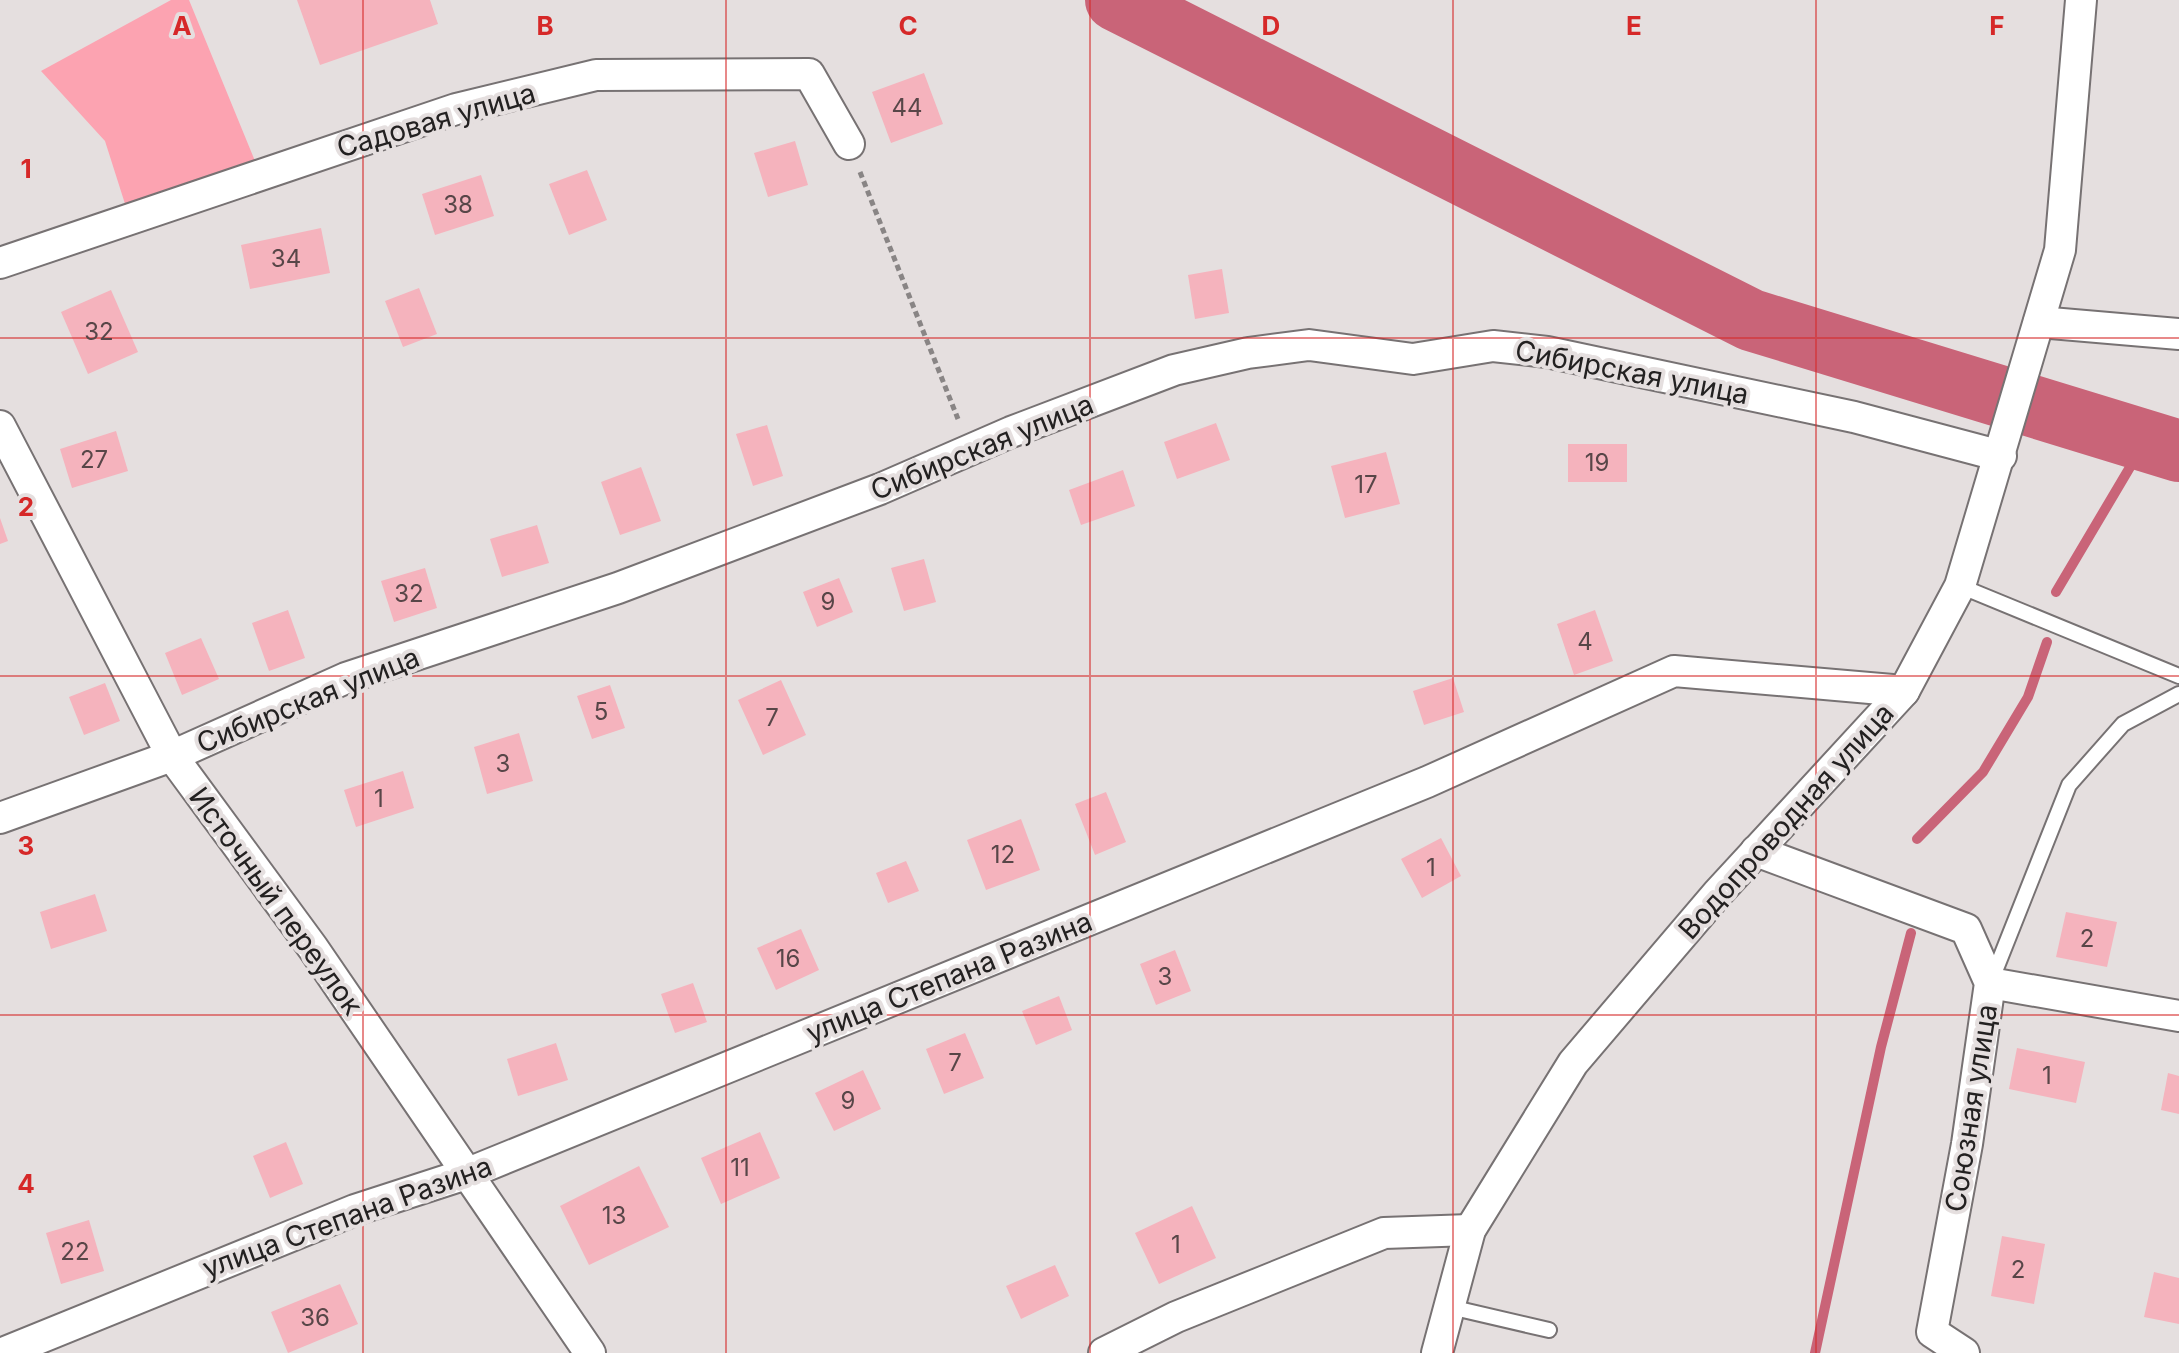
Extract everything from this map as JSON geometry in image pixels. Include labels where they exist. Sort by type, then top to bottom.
[{"type":"street","name":"Водопроводная улица","points":[[1437,1353],[1470,1230],[1573,1063],[1756,851],[1904,691],[1960,586],[2060,250],[2081,0]]},
{"type":"street","name":"Садовая улица","points":[[0,263],[456,109],[596,75],[809,74],[849,144]]},
{"type":"street","points":[[2039,322],[2179,334]]},
{"type":"street","name":"Сибирская улица","points":[[0,818],[172,756],[346,678],[618,588],[880,489],[1174,370],[1248,353],[1309,345],[1413,359],[1493,346],[1547,352],[1854,417],[2001,456]]},
{"type":"street","name":"Источный переулок","points":[[0,426],[172,756],[313,948],[590,1353]]},
{"type":"street","name":"улица Степана Разина","points":[[15,1351],[355,1210],[466,1174],[1412,788],[1674,671],[1904,691]]},
{"type":"street","name":"Союзная улица","points":[[1756,851],[1966,929],[1990,983],[1967,1144],[1932,1332],[1964,1353]]},
{"type":"street","points":[[1990,983],[2179,1016]]},
{"type":"street","points":[[1104,1353],[1176,1317],[1384,1233],[1470,1230]]},
{"type":"lane","points":[[1960,586],[2179,676]]},
{"type":"lane","points":[[1990,983],[2069,785],[2123,724],[2179,694]]},
{"type":"lane","points":[[1450,1307],[1549,1330]]},
{"type":"path","points":[[849,144],[970,450]]},
{"type":"shaded area","points":[[171,0],[189,0],[255,161],[126,207],[105,141],[41,71]]},
{"type":"building","points":[[297,0],[430,0],[438,24],[320,65]]},
{"type":"building","points":[[924,73],[943,124],[891,143],[872,92]]},
{"type":"building","points":[[795,141],[808,185],[768,197],[754,153]]},
{"type":"building","points":[[587,170],[607,220],[569,235],[549,184]]},
{"type":"building","points":[[481,175],[494,216],[435,235],[422,194]]},
{"type":"building","points":[[321,228],[330,273],[250,289],[241,245]]},
{"type":"building","points":[[1222,269],[1229,313],[1195,319],[1188,275]]},
{"type":"building","points":[[419,288],[437,334],[403,347],[385,301]]},
{"type":"building","points":[[111,290],[138,352],[88,374],[61,312]]},
{"type":"building","points":[[1216,423],[1230,460],[1177,479],[1164,442]]},
{"type":"building","points":[[767,425],[783,476],[753,486],[736,434]]},
{"type":"building","points":[[116,431],[128,471],[72,488],[60,449]]},
{"type":"building","points":[[1568,444],[1627,444],[1627,482],[1568,482]]},
{"type":"building","points":[[1386,452],[1400,504],[1345,518],[1331,466]]},
{"type":"building","points":[[641,467],[661,521],[620,535],[601,482]]},
{"type":"building","points":[[1123,470],[1135,506],[1081,525],[1069,490]]},
{"type":"building","points":[[0,518],[8,541],[0,544]]},
{"type":"building","points":[[537,525],[549,563],[502,577],[490,539]]},
{"type":"building","points":[[924,559],[936,602],[904,611],[891,568]]},
{"type":"building","points":[[425,568],[437,608],[394,622],[381,581]]},
{"type":"building","points":[[839,578],[853,612],[817,627],[803,592]]},
{"type":"building","points":[[288,610],[305,658],[269,671],[252,623]]},
{"type":"building","points":[[1595,610],[1613,661],[1574,675],[1557,624]]},
{"type":"building","points":[[201,638],[219,679],[182,695],[165,653]]},
{"type":"building","points":[[1453,678],[1464,712],[1424,725],[1413,691]]},
{"type":"building","points":[[781,680],[806,735],[763,755],[738,700]]},
{"type":"building","points":[[105,683],[120,721],[84,735],[69,697]]},
{"type":"building","points":[[610,685],[625,728],[592,739],[577,696]]},
{"type":"building","points":[[519,733],[533,781],[487,794],[474,747]]},
{"type":"building","points":[[403,771],[414,808],[356,827],[344,790]]},
{"type":"building","points":[[1106,792],[1126,842],[1095,855],[1075,804]]},
{"type":"building","points":[[1021,819],[1040,870],[986,890],[967,840]]},
{"type":"building","points":[[1441,838],[1461,876],[1422,898],[1401,859]]},
{"type":"building","points":[[906,861],[919,891],[888,903],[876,873]]},
{"type":"building","points":[[95,894],[107,931],[51,949],[40,912]]},
{"type":"building","points":[[2066,912],[2117,922],[2107,967],[2056,957]]},
{"type":"building","points":[[801,929],[819,970],[776,990],[757,948]]},
{"type":"building","points":[[1175,950],[1191,991],[1156,1005],[1140,964]]},
{"type":"building","points":[[693,983],[707,1022],[675,1033],[661,994]]},
{"type":"building","points":[[1059,996],[1072,1030],[1036,1045],[1022,1011]]},
{"type":"building","points":[[965,1033],[984,1078],[944,1094],[926,1049]]},
{"type":"building","points":[[556,1043],[568,1080],[518,1096],[507,1059]]},
{"type":"building","points":[[2017,1048],[2085,1062],[2076,1103],[2009,1089]]},
{"type":"building","points":[[863,1070],[881,1109],[834,1131],[815,1093]]},
{"type":"building","points":[[2168,1073],[2179,1076],[2179,1114],[2161,1110]]},
{"type":"building","points":[[760,1132],[780,1178],[721,1204],[701,1158]]},
{"type":"building","points":[[286,1142],[303,1184],[270,1198],[253,1156]]},
{"type":"building","points":[[639,1166],[669,1227],[589,1265],[560,1206]]},
{"type":"building","points":[[1192,1206],[1216,1258],[1159,1284],[1135,1233]]},
{"type":"building","points":[[89,1220],[104,1271],[61,1284],[46,1233]]},
{"type":"building","points":[[2002,1236],[2045,1244],[2034,1304],[1991,1296]]},
{"type":"building","points":[[1055,1265],[1069,1296],[1021,1319],[1006,1286]]},
{"type":"building","points":[[2154,1272],[2179,1278],[2179,1324],[2144,1317]]},
{"type":"building","points":[[340,1284],[358,1324],[288,1353],[271,1312]]},
{"type":"waterway","points":[[1116,0],[1751,320],[2179,451]]},
{"type":"waterway","points":[[2056,592],[2139,452]]},
{"type":"waterway","points":[[1917,839],[1983,772],[2028,697],[2047,642]]},
{"type":"waterway","points":[[1815,1353],[1881,1047],[1911,933]]}]
